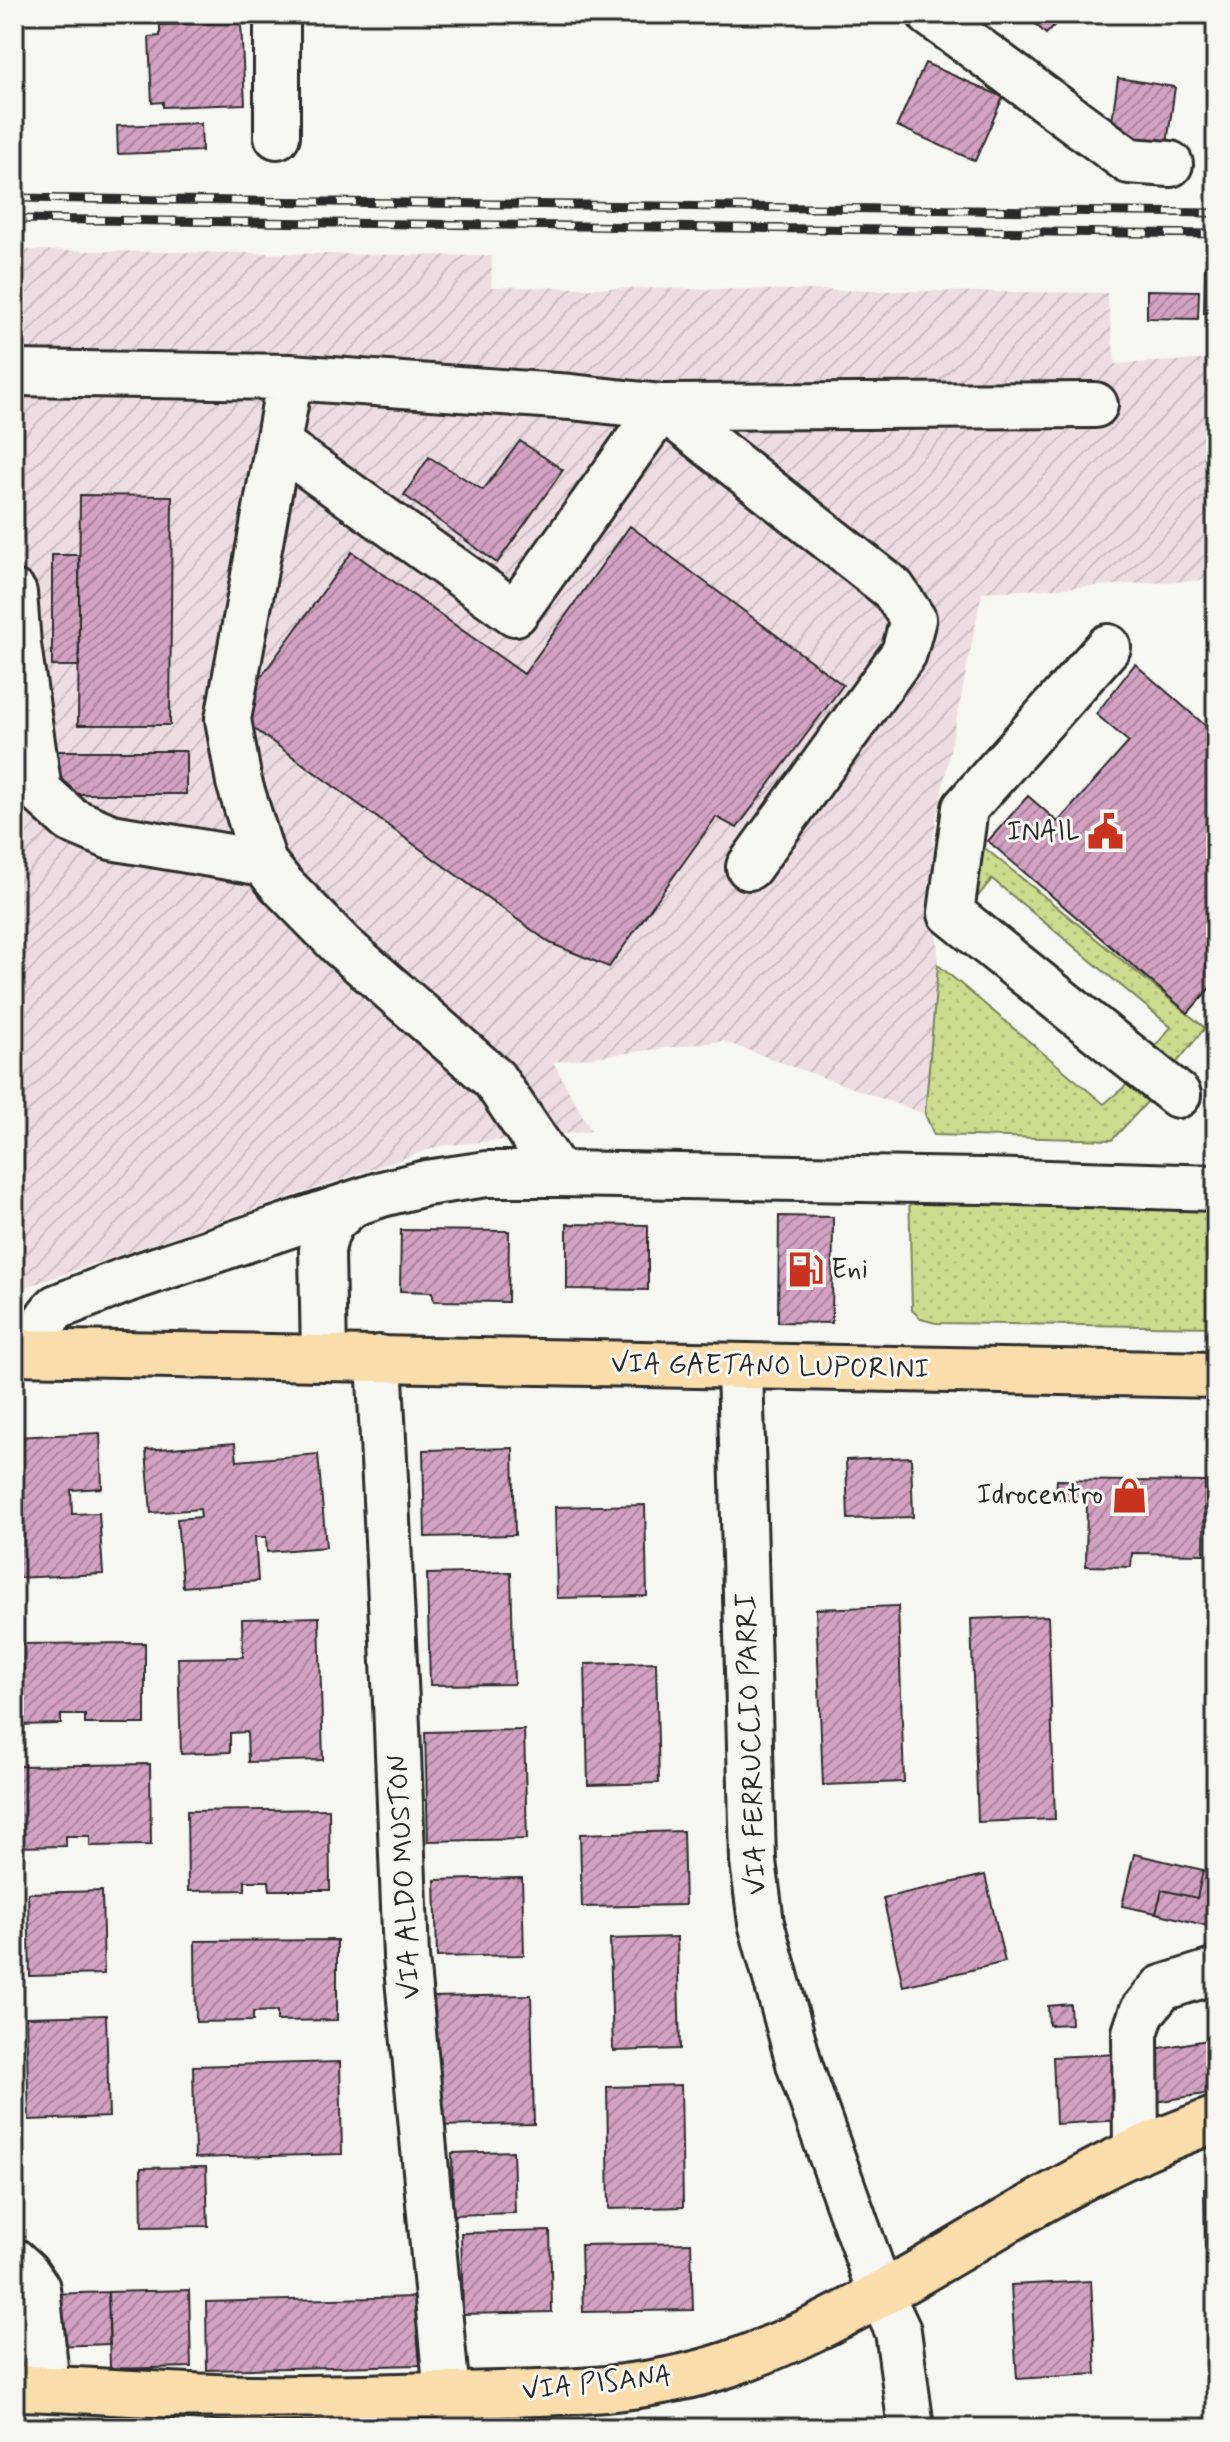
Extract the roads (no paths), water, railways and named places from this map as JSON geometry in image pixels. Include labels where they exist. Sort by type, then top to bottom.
[{"type":"main road","name":"VIA GAETANO LUPORINI","points":[[24,1352],[1216,1375]]},
{"type":"main road","name":"VIA PISANA","points":[[31,2388],[457,2406],[563,2392],[622,2388],[693,2374],[775,2346],[852,2311],[1093,2172],[1216,2119]]},
{"type":"street","points":[[277,14],[277,136]]},
{"type":"street","points":[[930,14],[1129,161],[1170,164]]},
{"type":"street","points":[[14,373],[290,377],[571,397],[662,407],[1095,405]]},
{"type":"street","points":[[290,377],[228,719],[239,782],[264,863],[342,946],[494,1079],[558,1174]]},
{"type":"street","points":[[278,444],[515,613],[662,407]]},
{"type":"street","points":[[662,407],[893,589],[913,619],[904,653],[749,867]]},
{"type":"street","points":[[14,593],[18,645],[39,791],[71,820],[111,837],[264,863]]},
{"type":"street","points":[[1108,647],[965,808],[951,913],[1178,1095]]},
{"type":"street","name":"VIA GAETANO LUPORINI","points":[[24,1352],[57,1307],[126,1280],[352,1204],[459,1177],[558,1174],[1216,1188]]},
{"type":"street","points":[[324,1357],[322,1250],[332,1222],[352,1204]]},
{"type":"street","name":"VIA ALDO MUSTON","points":[[379,1358],[406,1957],[457,2406]]},
{"type":"street","name":"VIA FERRUCCIO PARRI","points":[[740,1367],[753,1861],[761,1923],[800,2067],[881,2295],[898,2331],[911,2428]]},
{"type":"street","points":[[1136,2152],[1135,2033],[1142,2012],[1162,1988],[1216,1971]]},
{"type":"street","points":[[14,2261],[37,2288],[31,2388]]},
{"type":"railway","points":[[14,198],[1216,213]]},
{"type":"railway","points":[[14,219],[1216,234]]},
{"type":"place","name":"INAIL","points":[[1106,832]]},
{"type":"place","name":"Eni","points":[[805,1270]]},
{"type":"place","name":"Idrocentro","points":[[1129,1495]]}]
